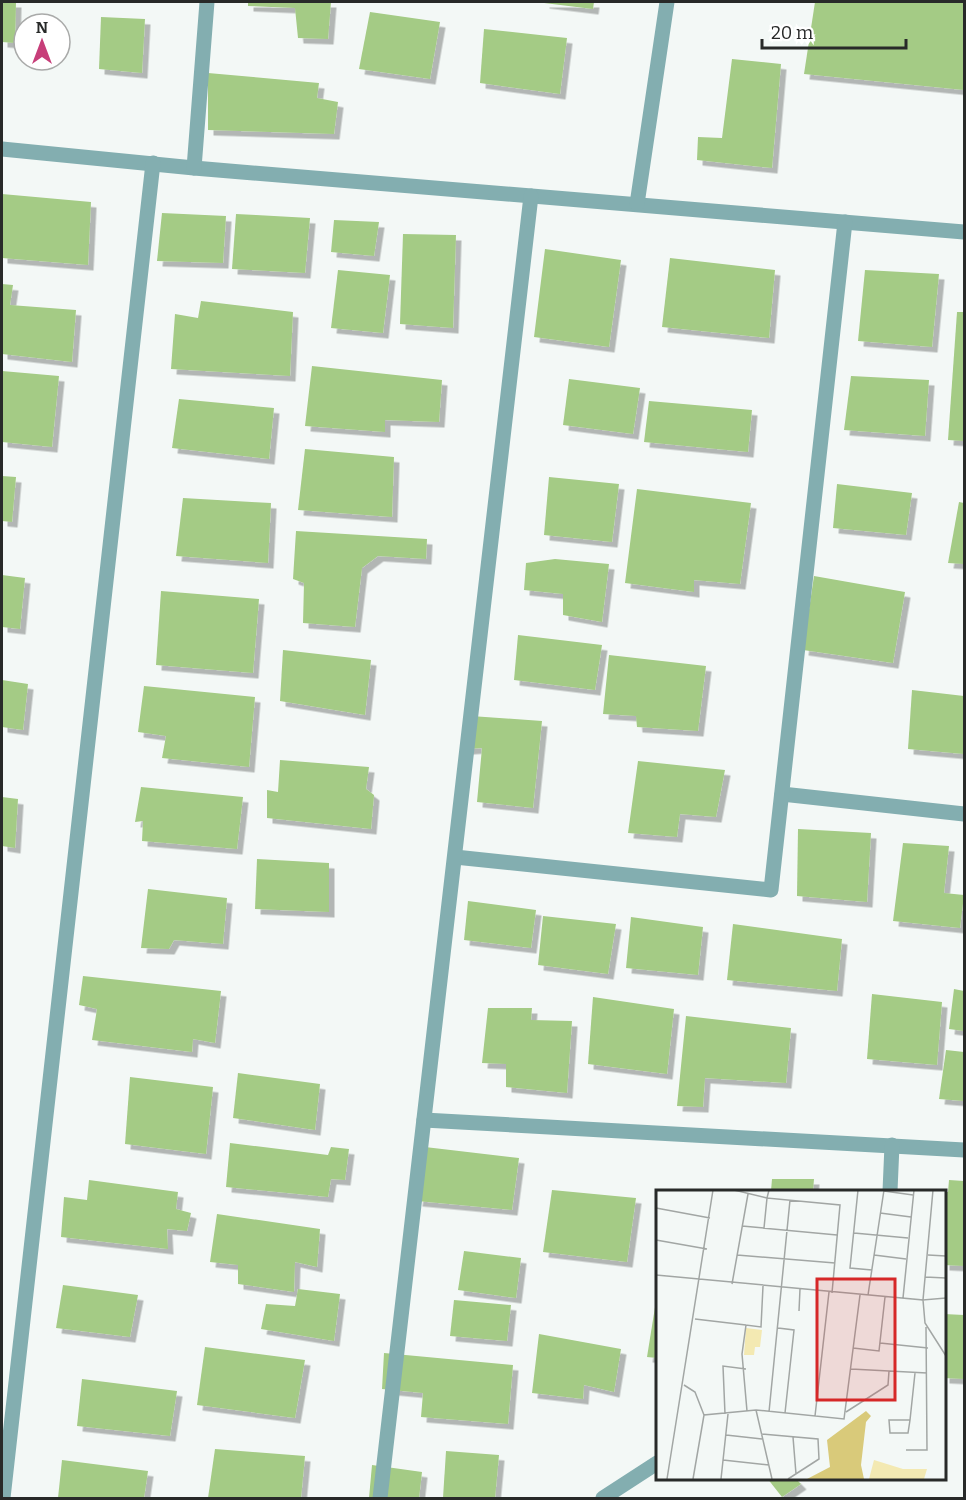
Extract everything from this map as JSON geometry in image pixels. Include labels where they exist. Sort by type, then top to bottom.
[{"type":"street","points":[[194,168],[207,2]]},
{"type":"street","points":[[637,204],[667,2]]},
{"type":"street","points":[[2,149],[194,168],[964,232]]},
{"type":"street","points":[[3,1498],[153,163]]},
{"type":"street","points":[[380,1498],[531,196]]},
{"type":"street","points":[[455,857],[771,890],[845,222]]},
{"type":"street","points":[[782,794],[964,814]]},
{"type":"street","points":[[424,1120],[964,1150]]},
{"type":"street","points":[[890,1190],[892,1145]]},
{"type":"street","points":[[603,1498],[656,1464]]},
{"type":"building","points":[[2,2],[16,2],[16,12],[12,12],[12,43],[2,42]]},
{"type":"building","points":[[248,2],[331,2],[328,39],[298,38],[295,8],[248,6]]},
{"type":"building","points":[[544,2],[594,2],[593,9]]},
{"type":"building","points":[[815,2],[964,2],[964,90],[804,74]]},
{"type":"building","points":[[370,12],[440,22],[430,79],[359,69]]},
{"type":"building","points":[[101,17],[145,19],[142,73],[99,69]]},
{"type":"building","points":[[484,29],[567,38],[560,94],[480,83]]},
{"type":"building","points":[[732,59],[781,64],[772,168],[697,160],[698,137],[722,138]]},
{"type":"building","points":[[208,73],[319,83],[317,98],[338,102],[334,134],[208,130]]},
{"type":"building","points":[[2,194],[91,202],[88,265],[2,258]]},
{"type":"building","points":[[162,213],[226,216],[223,263],[157,261]]},
{"type":"building","points":[[236,214],[310,218],[305,273],[232,269]]},
{"type":"building","points":[[334,220],[379,222],[374,256],[331,252]]},
{"type":"building","points":[[403,234],[456,235],[453,328],[400,324]]},
{"type":"building","points":[[545,249],[621,260],[609,347],[534,337]]},
{"type":"building","points":[[670,258],[775,270],[769,338],[662,327]]},
{"type":"building","points":[[338,270],[390,275],[383,333],[331,328]]},
{"type":"building","points":[[865,270],[939,274],[932,347],[858,341]]},
{"type":"building","points":[[2,284],[13,285],[10,305],[76,310],[72,362],[2,354]]},
{"type":"building","points":[[201,301],[293,312],[290,376],[171,369],[175,314],[198,318]]},
{"type":"building","points":[[957,312],[964,312],[964,441],[948,440]]},
{"type":"building","points":[[312,366],[442,380],[439,422],[385,420],[385,432],[305,426]]},
{"type":"building","points":[[2,371],[59,376],[52,447],[2,442]]},
{"type":"building","points":[[851,376],[929,380],[925,436],[844,430]]},
{"type":"building","points":[[569,379],[640,388],[633,434],[563,425]]},
{"type":"building","points":[[179,399],[274,408],[269,459],[172,448]]},
{"type":"building","points":[[649,401],[752,410],[748,452],[644,442]]},
{"type":"building","points":[[305,449],[394,457],[392,517],[298,510]]},
{"type":"building","points":[[2,476],[16,477],[12,522],[2,521]]},
{"type":"building","points":[[549,477],[619,484],[612,542],[544,535]]},
{"type":"building","points":[[837,484],[912,493],[906,535],[833,528]]},
{"type":"building","points":[[637,489],[751,503],[740,584],[694,580],[694,592],[625,583]]},
{"type":"building","points":[[183,498],[271,503],[268,563],[176,556]]},
{"type":"building","points":[[959,502],[964,503],[964,564],[948,563]]},
{"type":"building","points":[[296,531],[427,539],[426,559],[378,556],[362,568],[355,627],[303,623],[304,583],[293,579]]},
{"type":"building","points":[[555,559],[609,564],[602,622],[563,615],[563,594],[524,590],[526,563]]},
{"type":"building","points":[[2,575],[25,578],[20,629],[2,627]]},
{"type":"building","points":[[814,576],[905,592],[893,663],[803,650]]},
{"type":"building","points":[[161,591],[259,599],[253,673],[156,665]]},
{"type":"building","points":[[518,635],[602,645],[595,690],[514,680]]},
{"type":"building","points":[[283,650],[371,660],[365,715],[280,701]]},
{"type":"building","points":[[609,655],[706,666],[698,731],[637,727],[636,716],[603,714]]},
{"type":"building","points":[[2,680],[28,684],[23,730],[2,727]]},
{"type":"building","points":[[144,686],[255,697],[249,767],[162,758],[166,736],[138,732]]},
{"type":"building","points":[[912,690],[964,696],[964,754],[908,749]]},
{"type":"building","points":[[471,716],[542,721],[533,808],[477,802],[482,748],[467,749]]},
{"type":"building","points":[[280,760],[369,767],[366,789],[374,795],[371,829],[267,818],[267,790],[278,792]]},
{"type":"building","points":[[638,761],[725,770],[716,817],[680,814],[677,837],[628,833]]},
{"type":"building","points":[[141,787],[243,797],[237,849],[142,841],[143,821],[135,822]]},
{"type":"building","points":[[2,797],[18,799],[15,848],[2,846]]},
{"type":"building","points":[[798,829],[871,833],[867,902],[797,896]]},
{"type":"building","points":[[903,843],[949,846],[944,893],[964,895],[960,928],[893,921]]},
{"type":"building","points":[[257,859],[329,863],[329,912],[255,909]]},
{"type":"building","points":[[148,889],[227,898],[223,944],[174,940],[169,949],[141,948]]},
{"type":"building","points":[[468,901],[536,910],[531,948],[464,940]]},
{"type":"building","points":[[543,916],[616,924],[608,974],[538,965]]},
{"type":"building","points":[[631,917],[703,927],[698,975],[626,968]]},
{"type":"building","points":[[733,924],[842,939],[837,991],[727,980]]},
{"type":"building","points":[[83,976],[221,991],[215,1043],[193,1039],[192,1052],[92,1040],[97,1009],[79,1005]]},
{"type":"building","points":[[954,989],[964,991],[964,1031],[949,1029]]},
{"type":"building","points":[[872,994],[942,1002],[937,1065],[867,1059]]},
{"type":"building","points":[[593,997],[674,1009],[667,1074],[588,1064]]},
{"type":"building","points":[[488,1008],[532,1008],[531,1020],[572,1021],[567,1093],[506,1087],[506,1064],[482,1063]]},
{"type":"building","points":[[686,1016],[791,1028],[786,1083],[705,1078],[703,1107],[677,1106]]},
{"type":"building","points":[[946,1050],[964,1052],[964,1101],[939,1099]]},
{"type":"building","points":[[238,1073],[320,1084],[315,1130],[233,1118]]},
{"type":"building","points":[[130,1077],[213,1087],[206,1154],[125,1144]]},
{"type":"building","points":[[230,1143],[328,1155],[331,1147],[349,1149],[345,1180],[331,1179],[328,1197],[226,1187]]},
{"type":"building","points":[[425,1147],[519,1158],[512,1210],[417,1201]]},
{"type":"building","points":[[772,1179],[814,1179],[813,1190],[771,1190]]},
{"type":"building","points":[[89,1180],[178,1192],[176,1209],[191,1213],[187,1231],[167,1229],[168,1249],[61,1237],[64,1197],[87,1200]]},
{"type":"building","points":[[949,1180],[964,1181],[964,1266],[945,1265],[945,1192],[948,1192]]},
{"type":"building","points":[[552,1190],[636,1198],[627,1262],[543,1252]]},
{"type":"building","points":[[217,1214],[320,1229],[317,1267],[295,1262],[294,1292],[238,1284],[238,1265],[210,1262]]},
{"type":"building","points":[[464,1251],[521,1258],[516,1298],[458,1290]]},
{"type":"building","points":[[63,1285],[138,1295],[130,1337],[56,1328]]},
{"type":"building","points":[[298,1289],[340,1294],[334,1341],[261,1329],[266,1304],[295,1306]]},
{"type":"building","points":[[454,1300],[511,1305],[507,1341],[450,1336]]},
{"type":"building","points":[[656,1301],[656,1358],[647,1357]]},
{"type":"building","points":[[945,1314],[964,1315],[964,1379],[945,1378]]},
{"type":"building","points":[[539,1334],[621,1349],[614,1392],[584,1385],[583,1399],[532,1393]]},
{"type":"building","points":[[205,1347],[305,1360],[295,1418],[197,1405]]},
{"type":"building","points":[[384,1353],[513,1365],[508,1424],[421,1417],[423,1393],[382,1389]]},
{"type":"building","points":[[82,1379],[177,1391],[170,1436],[77,1426]]},
{"type":"building","points":[[215,1449],[305,1456],[301,1498],[208,1498]]},
{"type":"building","points":[[446,1451],[499,1455],[495,1498],[443,1498]]},
{"type":"building","points":[[62,1460],[148,1471],[144,1498],[58,1498]]},
{"type":"building","points":[[372,1465],[422,1472],[419,1498],[369,1498]]},
{"type":"building","points":[[768,1479],[796,1479],[801,1484],[782,1497]]}]
